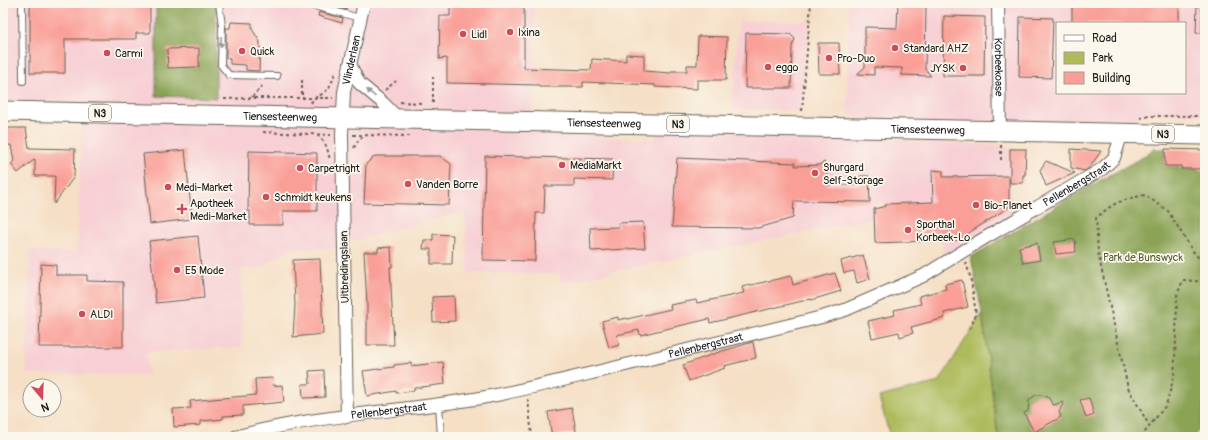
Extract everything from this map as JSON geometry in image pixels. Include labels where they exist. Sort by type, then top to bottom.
[{"type":"main road","name":"Tiensesteenweg","points":[[3,111],[1205,135]]},
{"type":"street","name":"Korbeekoase","points":[[998,3],[1000,131]]},
{"type":"street","name":"Vlinderlaan","points":[[343,117],[344,92],[362,4]]},
{"type":"street","points":[[350,64],[359,83],[398,118]]},
{"type":"street","name":"Uitbreidingslaan","points":[[343,117],[342,189],[347,416]]},
{"type":"street","name":"Pellenbergstraat","points":[[235,437],[306,422],[439,405],[487,397],[822,317],[845,310],[923,276],[1102,169],[1114,158],[1122,133]]},
{"type":"lane","points":[[22,3],[23,81]]},
{"type":"lane","points":[[218,3],[222,26],[221,65],[229,75],[277,76]]},
{"type":"lane","points":[[310,4],[360,18]]},
{"type":"lane","points":[[439,405],[441,437]]},
{"type":"path","points":[[800,127],[811,3]]},
{"type":"path","points":[[252,98],[268,80],[268,76]]},
{"type":"path","points":[[302,77],[302,95]]},
{"type":"path","points":[[433,77],[433,103]]},
{"type":"path","points":[[382,93],[396,81]]},
{"type":"path","points":[[309,106],[314,99],[325,92],[333,82]]},
{"type":"path","points":[[1156,116],[1205,116]]},
{"type":"path","points":[[311,129],[324,141],[327,146]]},
{"type":"path","points":[[355,147],[359,139],[367,134],[356,135]]},
{"type":"path","points":[[1150,427],[1128,388],[1098,253],[1096,218],[1109,206],[1126,199],[1145,195],[1168,211],[1192,250],[1205,265]]},
{"type":"path","points":[[964,251],[971,280],[976,314],[969,331]]},
{"type":"path","points":[[1141,437],[1166,404],[1174,376],[1177,295],[1183,280],[1205,282]]},
{"type":"path","points":[[527,388],[532,437]]},
{"type":"shaded area","points":[[3,3],[535,3],[533,121],[583,122],[605,138],[655,139],[655,124],[800,127],[855,141],[862,138],[1009,146],[1012,214],[943,256],[942,202],[875,204],[874,218],[561,282],[560,274],[468,273],[465,211],[345,243],[344,248],[289,249],[263,267],[241,269],[242,347],[146,352],[149,375],[26,374],[30,251],[77,252],[82,112],[3,111]]},
{"type":"shaded area","points":[[849,3],[1205,3],[1205,115],[1147,113],[1126,123],[1122,133],[885,129],[847,112]]},
{"type":"shaded area","points":[[739,21],[809,21],[802,111],[732,109]]},
{"type":"green space","points":[[156,3],[216,3],[216,98],[156,96]]},
{"type":"green space","name":"Park de Bunswyck","points":[[1154,149],[1165,149],[1165,166],[1182,166],[1182,169],[1197,169],[1197,171],[1205,171],[1205,395],[1200,429],[1193,437],[998,437],[982,313],[971,257]]},
{"type":"green space","points":[[982,313],[998,437],[890,437],[879,397],[939,382]]},
{"type":"building","points":[[30,3],[150,3],[150,33],[136,33],[136,39],[65,39],[65,73],[30,73]]},
{"type":"building","points":[[322,3],[348,3],[346,10]]},
{"type":"building","points":[[450,3],[524,3],[524,68],[591,70],[592,59],[626,61],[626,54],[644,55],[644,71],[671,73],[671,71],[687,71],[687,65],[697,65],[698,36],[727,37],[726,80],[697,80],[697,89],[655,87],[655,85],[583,82],[583,87],[539,87],[539,85],[447,83],[447,58],[439,59],[440,16],[450,16]]},
{"type":"building","name":"Standard AHZ","points":[[898,3],[926,3],[925,69],[931,76],[902,75],[902,68],[874,67],[874,75],[857,74],[865,67],[865,27],[897,28]]},
{"type":"building","points":[[1072,3],[1179,3],[1179,22],[1072,22]]},
{"type":"building","points":[[1197,5],[1205,5],[1205,33],[1196,33]]},
{"type":"building","points":[[319,12],[343,18],[342,23],[318,16]]},
{"type":"building","points":[[944,16],[985,17],[984,76],[943,76]]},
{"type":"building","points":[[1020,17],[1053,18],[1051,78],[1019,77]]},
{"type":"building","name":"Quick","points":[[231,22],[252,23],[252,29],[260,42],[259,71],[246,70],[246,65],[230,64],[230,58],[226,58],[226,28],[230,28]]},
{"type":"building","name":"eggo","points":[[746,33],[790,34],[795,39],[792,46],[791,88],[745,88]]},
{"type":"building","name":"Pro-Duo","points":[[818,43],[839,43],[840,74],[819,74]]},
{"type":"building","points":[[199,48],[199,67],[168,68],[167,49]]},
{"type":"building","points":[[3,128],[26,128],[29,148],[75,149],[74,177],[54,204],[55,176],[35,176],[35,159],[18,173],[11,164],[14,161],[11,145],[3,146]]},
{"type":"building","points":[[1010,149],[1026,149],[1025,175],[1023,175],[1023,183],[1010,183]]},
{"type":"building","points":[[1071,149],[1101,151],[1090,167],[1085,171],[1071,168]]},
{"type":"building","points":[[1165,149],[1205,150],[1205,169],[1181,169],[1182,166],[1165,166]]},
{"type":"building","name":"Medi-Market","points":[[185,150],[192,219],[150,224],[143,154]]},
{"type":"building","points":[[249,151],[317,153],[317,211],[283,211],[283,225],[250,225],[250,211],[248,211]]},
{"type":"building","name":"Vanden Borre","points":[[375,156],[440,156],[451,164],[449,205],[364,203],[366,164]]},
{"type":"building","points":[[485,156],[613,159],[612,180],[574,179],[574,186],[545,186],[544,213],[536,213],[535,261],[483,260]]},
{"type":"building","points":[[677,158],[795,163],[795,166],[819,165],[824,162],[827,170],[827,185],[860,185],[860,176],[869,176],[870,202],[794,201],[793,218],[758,228],[672,227]]},
{"type":"building","points":[[1046,161],[1075,173],[1046,186],[1040,170]]},
{"type":"building","points":[[932,170],[943,171],[943,177],[1009,176],[1009,207],[958,240],[875,243],[874,209],[886,206],[886,204],[933,202]]},
{"type":"building","points":[[643,222],[645,248],[591,251],[590,228],[619,227],[618,223]]},
{"type":"building","points":[[433,234],[453,235],[452,264],[431,264],[431,249],[423,249],[424,240],[433,240]]},
{"type":"building","name":"E5 Mode","points":[[198,236],[204,298],[156,303],[149,241]]},
{"type":"building","points":[[1075,239],[1076,252],[1056,254],[1054,242]]},
{"type":"building","points":[[1037,243],[1040,260],[1023,263],[1019,247]]},
{"type":"building","points":[[391,247],[392,267],[390,267],[394,345],[367,345],[367,304],[364,252],[378,252],[378,248]]},
{"type":"building","points":[[863,255],[870,279],[857,283],[854,271],[844,273],[841,261]]},
{"type":"building","points":[[320,259],[323,334],[293,337],[295,305],[293,260]]},
{"type":"building","name":"ALDI","points":[[41,264],[56,265],[56,275],[87,275],[87,281],[123,282],[123,347],[39,347]]},
{"type":"building","points":[[835,273],[841,291],[811,300],[710,323],[709,319],[640,335],[639,330],[617,335],[619,345],[609,348],[602,321],[618,317],[618,320],[627,319],[671,309],[670,305],[696,300],[697,303],[744,293],[742,287],[791,276],[793,285]]},
{"type":"building","points":[[962,280],[968,307],[944,313],[945,318],[911,327],[913,333],[900,337],[899,332],[872,338],[868,321],[895,315],[894,310],[921,304],[919,296],[946,289],[945,284]]},
{"type":"building","points":[[454,296],[455,321],[433,322],[432,297]]},
{"type":"building","points":[[753,342],[756,358],[724,366],[725,368],[689,381],[683,365]]},
{"type":"building","points":[[443,362],[445,384],[414,388],[414,391],[396,393],[396,391],[367,396],[363,371],[411,363],[412,366]]},
{"type":"building","points":[[324,370],[325,397],[303,398],[302,384],[310,384],[309,371]]},
{"type":"building","points":[[273,378],[274,386],[282,385],[284,402],[243,406],[243,415],[223,416],[223,419],[201,421],[201,425],[174,427],[173,409],[191,408],[190,401],[256,395],[255,379]]},
{"type":"building","points":[[1036,395],[1048,397],[1053,405],[1064,402],[1059,412],[1061,417],[1034,432],[1024,413],[1028,411],[1029,400]]},
{"type":"building","points":[[1089,398],[1094,415],[1086,418],[1080,400]]},
{"type":"building","points":[[572,408],[576,432],[552,437],[548,412]]},
{"type":"place","name":"Ixina","points":[[510,32]]},
{"type":"place","name":"Lidl","points":[[463,34]]},
{"type":"place","name":"Standard AHZ","points":[[895,48]]},
{"type":"place","name":"Quick","points":[[242,51]]},
{"type":"place","name":"Carmi","points":[[107,53]]},
{"type":"place","name":"Pro-Duo","points":[[829,58]]},
{"type":"place","name":"eggo","points":[[768,67]]},
{"type":"place","name":"JYSK","points":[[963,68]]},
{"type":"place","name":"MediaMarkt","points":[[562,165]]},
{"type":"place","name":"Carpetright","points":[[300,168]]},
{"type":"place","name":"Shurgard Self-Storage","points":[[815,173]]},
{"type":"place","name":"Vanden Borre","points":[[408,184]]},
{"type":"place","name":"Medi-Market","points":[[168,187]]},
{"type":"place","name":"Schmidt keukens","points":[[266,197]]},
{"type":"place","name":"Bio-Planet","points":[[976,205]]},
{"type":"place","name":"Apotheek Medi-Market","points":[[182,209]]},
{"type":"place","name":"Sporthal Korbeek-Lo","points":[[908,230]]},
{"type":"place","name":"E5 Mode","points":[[177,270]]},
{"type":"place","name":"ALDI","points":[[82,314]]}]
